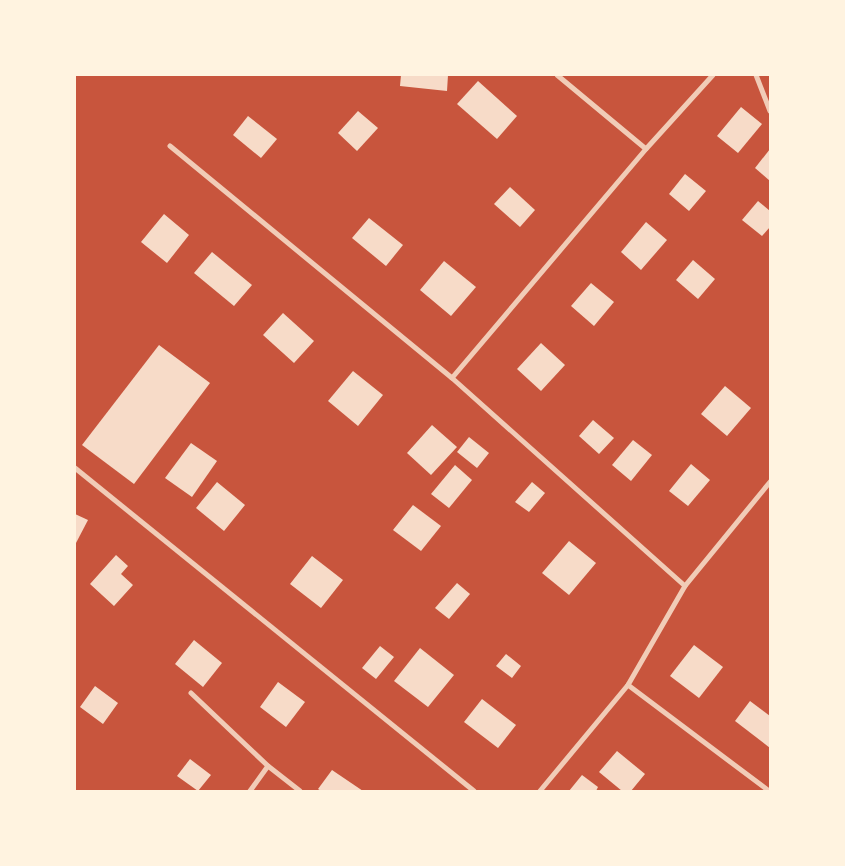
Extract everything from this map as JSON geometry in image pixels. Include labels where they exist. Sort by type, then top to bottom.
[{"type":"street","points":[[557,75],[646,149]]},
{"type":"street","points":[[452,378],[646,149],[713,75]]},
{"type":"street","points":[[756,75],[770,111]]},
{"type":"street","points":[[170,146],[452,378],[684,586]]},
{"type":"street","points":[[75,468],[474,791]]},
{"type":"street","points":[[540,791],[628,685],[684,586],[770,482]]},
{"type":"street","points":[[628,685],[769,791]]},
{"type":"street","points":[[191,693],[268,766],[300,791]]},
{"type":"street","points":[[250,791],[268,766]]},
{"type":"building","points":[[401,75],[448,75],[447,91],[400,86]]},
{"type":"building","points":[[478,81],[517,116],[497,139],[457,104]]},
{"type":"building","points":[[741,107],[762,124],[738,153],[717,136]]},
{"type":"building","points":[[358,111],[378,128],[357,151],[338,133]]},
{"type":"building","points":[[248,116],[277,139],[261,158],[233,135]]},
{"type":"building","points":[[770,149],[770,181],[755,168]]},
{"type":"building","points":[[685,174],[706,191],[689,211],[669,194]]},
{"type":"building","points":[[510,187],[535,210],[520,227],[494,204]]},
{"type":"building","points":[[758,201],[770,211],[770,227],[762,236],[742,220]]},
{"type":"building","points":[[164,214],[189,235],[167,263],[141,242]]},
{"type":"building","points":[[369,218],[403,245],[386,266],[352,238]]},
{"type":"building","points":[[646,222],[667,240],[641,270],[621,252]]},
{"type":"building","points":[[212,252],[252,285],[234,306],[194,273]]},
{"type":"building","points":[[693,260],[715,279],[698,299],[676,280]]},
{"type":"building","points":[[444,261],[476,287],[451,316],[420,290]]},
{"type":"building","points":[[591,283],[614,302],[594,326],[571,306]]},
{"type":"building","points":[[283,313],[314,341],[294,363],[263,335]]},
{"type":"building","points":[[541,343],[565,365],[541,391],[517,369]]},
{"type":"building","points":[[159,345],[210,383],[134,484],[82,445]]},
{"type":"building","points":[[353,371],[383,395],[358,426],[328,401]]},
{"type":"building","points":[[725,386],[751,408],[727,436],[701,414]]},
{"type":"building","points":[[593,420],[614,438],[599,454],[579,436]]},
{"type":"building","points":[[432,425],[457,447],[431,475],[407,453]]},
{"type":"building","points":[[469,437],[489,453],[477,468],[457,452]]},
{"type":"building","points":[[633,440],[652,455],[631,481],[612,465]]},
{"type":"building","points":[[191,443],[217,461],[192,497],[165,478]]},
{"type":"building","points":[[691,464],[710,480],[688,506],[669,491]]},
{"type":"building","points":[[455,465],[472,480],[449,508],[431,494]]},
{"type":"building","points":[[217,482],[245,505],[224,531],[196,508]]},
{"type":"building","points":[[532,482],[545,493],[529,512],[515,502]]},
{"type":"building","points":[[413,505],[441,526],[421,551],[393,530]]},
{"type":"building","points":[[75,514],[88,520],[76,543],[75,542]]},
{"type":"building","points":[[569,541],[596,563],[569,595],[542,573]]},
{"type":"building","points":[[116,555],[128,566],[121,574],[133,585],[114,606],[90,584]]},
{"type":"building","points":[[312,556],[343,580],[321,608],[290,584]]},
{"type":"building","points":[[457,583],[470,594],[449,619],[435,608]]},
{"type":"building","points":[[194,640],[222,663],[203,687],[175,664]]},
{"type":"building","points":[[694,645],[723,667],[699,698],[670,676]]},
{"type":"building","points":[[380,646],[394,657],[376,679],[362,668]]},
{"type":"building","points":[[420,648],[454,675],[428,707],[394,681]]},
{"type":"building","points":[[506,654],[521,666],[512,678],[496,666]]},
{"type":"building","points":[[278,682],[305,702],[286,727],[260,707]]},
{"type":"building","points":[[95,686],[118,703],[103,724],[80,707]]},
{"type":"building","points":[[482,699],[516,725],[498,748],[464,722]]},
{"type":"building","points":[[750,701],[770,716],[770,748],[735,721]]},
{"type":"building","points":[[617,751],[645,774],[631,791],[622,791],[599,772]]},
{"type":"building","points":[[190,759],[211,775],[198,791],[177,776]]},
{"type":"building","points":[[332,770],[363,791],[321,791],[318,789]]},
{"type":"building","points":[[582,775],[598,787],[596,791],[569,791]]}]
